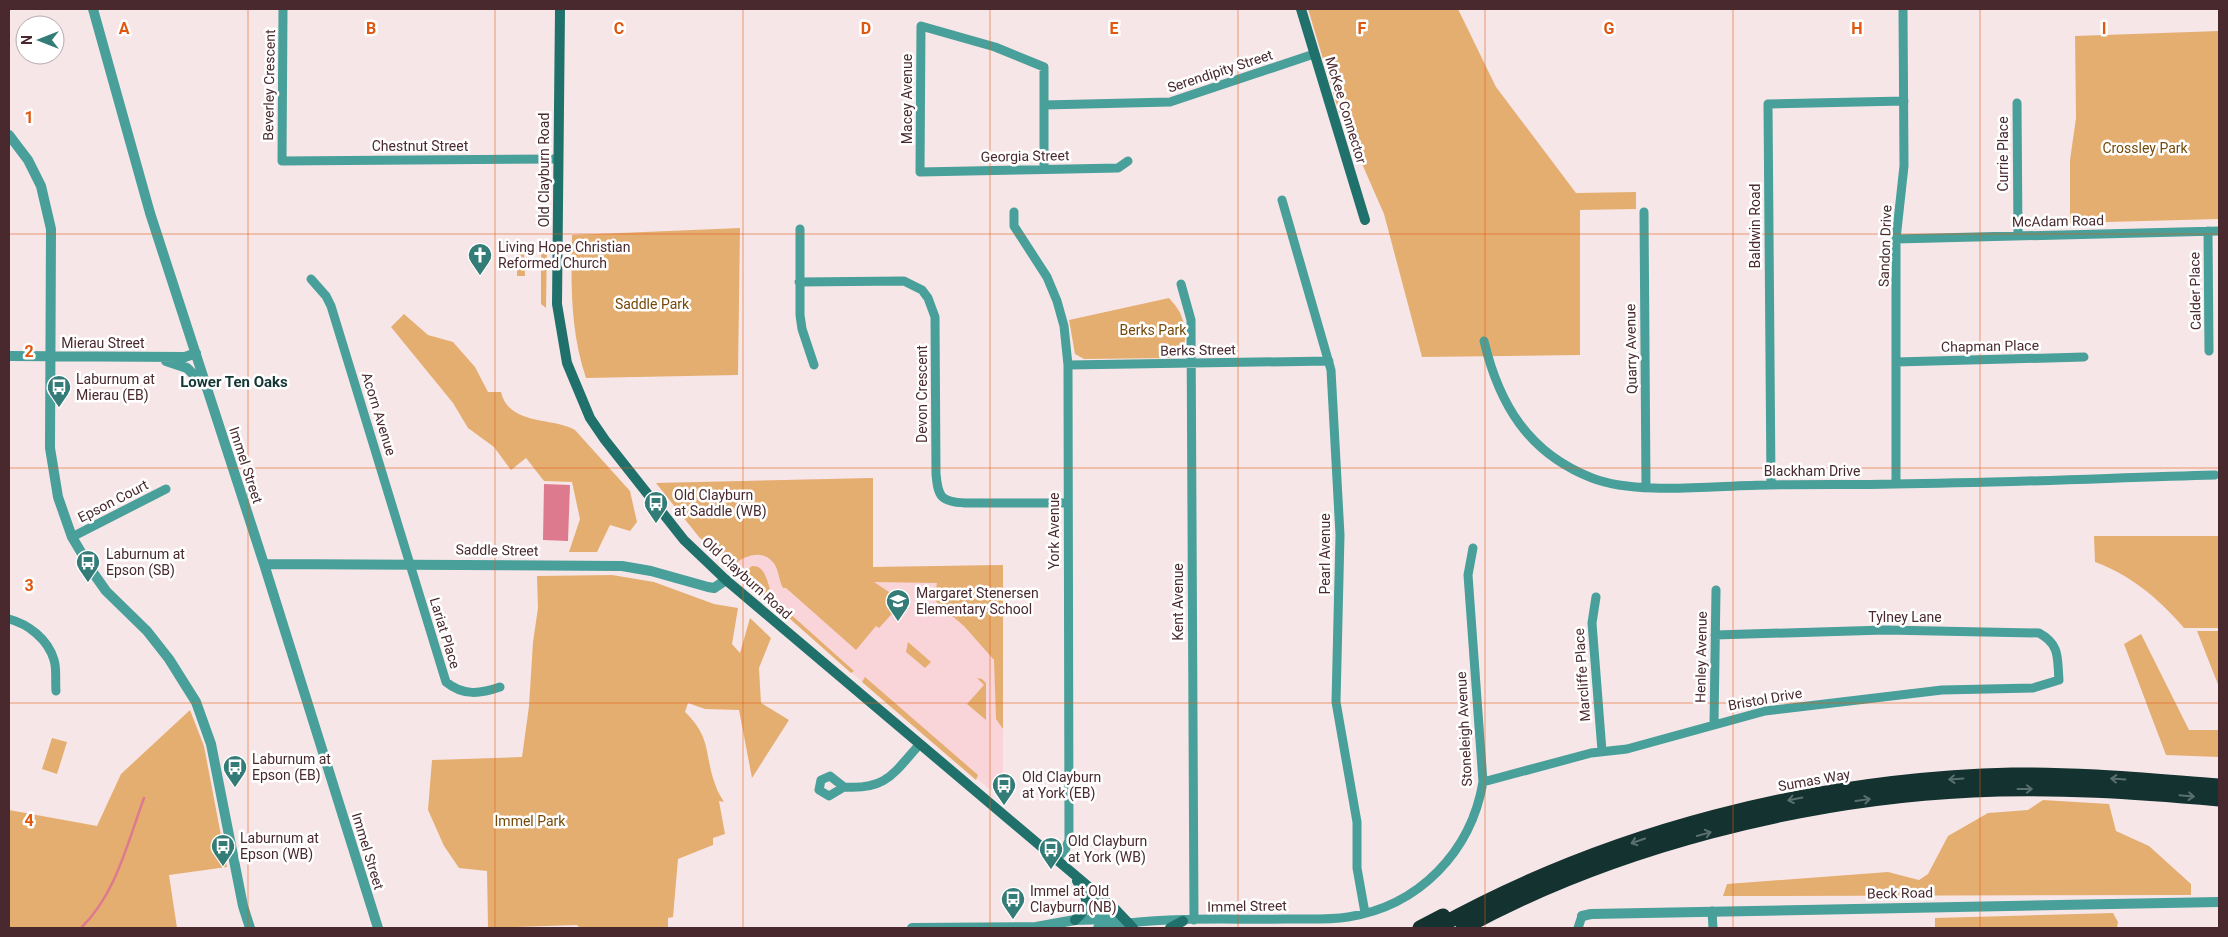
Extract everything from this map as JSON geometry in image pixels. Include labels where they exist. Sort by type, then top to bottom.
[{"type":"highway","name":"Sumas Way","points":[[1436,928],[1526,883],[1650,836],[1739,812],[1824,793],[1897,783],[2013,775],[2088,776],[2219,786]]},
{"type":"highway","name":"Sumas Way","points":[[1463,928],[1568,880],[1677,841],[1767,818],[1829,805],[1929,793],[2051,788],[2219,799]]},
{"type":"highway","points":[[1484,928],[1535,903],[1677,841]]},
{"type":"highway","points":[[1420,928],[1494,890],[1575,859],[1602,853]]},
{"type":"main road","name":"Old Clayburn Road","points":[[560,9],[557,304],[564,350],[575,385],[590,418],[684,540],[726,580],[1131,925]]},
{"type":"main road","name":"McKee Connector","points":[[1301,9],[1365,220]]},
{"type":"main road","points":[[1071,872],[1086,895],[1088,902],[1086,909],[1075,920]]},
{"type":"main road","points":[[1170,928],[1188,920]]},
{"type":"street","name":"Immel Street","points":[[93,9],[150,212],[264,564],[378,928]]},
{"type":"street","name":"Beverley Crescent","points":[[282,161],[283,9]]},
{"type":"street","name":"Sandon Drive","points":[[1896,484],[1896,239],[1904,166],[1903,9]]},
{"type":"street","name":"Macey Avenue","points":[[920,172],[921,26],[995,47],[1044,67],[1044,105]]},
{"type":"street","name":"Serendipity Street","points":[[1044,105],[1170,102],[1314,54]]},
{"type":"street","name":"Baldwin Road","points":[[1771,484],[1768,104],[1904,101]]},
{"type":"street","name":"Currie Place","points":[[2017,103],[2018,236]]},
{"type":"street","points":[[1044,105],[1044,169]]},
{"type":"street","points":[[9,135],[31,166],[46,202],[51,229],[52,465],[58,497],[72,538],[102,585],[158,645],[196,702],[211,744],[239,887],[250,928]]},
{"type":"street","name":"Chestnut Street","points":[[282,161],[558,159]]},
{"type":"street","name":"Georgia Street","points":[[920,172],[1118,168],[1128,161]]},
{"type":"street","name":"Pearl Avenue","points":[[1282,200],[1329,361],[1340,535],[1336,702],[1357,822],[1357,868],[1365,913]]},
{"type":"street","name":"York Avenue","points":[[1014,212],[1014,226],[1047,278],[1057,301],[1064,326],[1068,364],[1069,840],[1065,850],[1056,860]]},
{"type":"street","name":"Quarry Avenue","points":[[1644,212],[1646,486]]},
{"type":"street","points":[[800,229],[802,329],[814,364]]},
{"type":"street","name":"Calder Place","points":[[2208,231],[2209,351]]},
{"type":"street","name":"McAdam Road","points":[[1896,239],[2219,231]]},
{"type":"street","name":"Acorn Avenue","points":[[311,279],[326,296],[331,306],[410,563]]},
{"type":"street","name":"Devon Crescent","points":[[800,282],[904,281],[922,290],[928,298],[935,317],[936,474],[938,490],[943,498],[952,502],[965,503],[1068,503]]},
{"type":"street","name":"Kent Avenue","points":[[1181,284],[1191,320],[1188,920]]},
{"type":"street","name":"Blackham Drive","points":[[1484,341],[1493,375],[1509,410],[1538,445],[1556,459],[1591,477],[1608,483],[1646,486],[1896,484],[2215,475]]},
{"type":"street","name":"Mierau Street","points":[[9,356],[185,357],[196,353]]},
{"type":"street","points":[[146,357],[181,365],[197,376],[207,389]]},
{"type":"street","name":"Chapman Place","points":[[1896,362],[2084,357]]},
{"type":"street","name":"Berks Street","points":[[1068,364],[1329,361]]},
{"type":"street","name":"Epson Court","points":[[72,538],[166,489]]},
{"type":"street","name":"Stoneleigh Avenue","points":[[1365,913],[1387,907],[1432,878],[1446,864],[1466,834],[1480,800],[1483,782],[1468,575],[1473,548]]},
{"type":"street","name":"Saddle Street","points":[[264,564],[410,563],[622,566],[651,571],[714,588],[726,580]]},
{"type":"street","name":"Lariat Place","points":[[410,563],[446,682],[457,691],[470,693],[484,692],[500,687]]},
{"type":"street","name":"Henley Avenue","points":[[1714,724],[1716,590]]},
{"type":"street","name":"Marcliffe Place","points":[[1596,597],[1592,622],[1602,751]]},
{"type":"street","points":[[9,619],[22,622],[41,637],[54,660],[56,692]]},
{"type":"street","name":"Tylney Lane","points":[[1715,634],[1885,630],[2034,632],[2050,639],[2056,649],[2058,680]]},
{"type":"street","name":"Bristol Drive","points":[[1483,782],[1602,751],[1627,749],[1765,711],[1942,690],[2033,688],[2058,680]]},
{"type":"street","points":[[844,787],[865,788],[876,786],[888,780],[919,746]]},
{"type":"street","name":"Beck Road","points":[[1582,916],[1591,914],[1712,911],[2219,902]]},
{"type":"street","points":[[1712,911],[1713,928]]},
{"type":"street","name":"Immel Street","points":[[1098,928],[1188,920],[1334,919],[1365,913]]},
{"type":"street","points":[[1578,928],[1582,916]]},
{"type":"street","name":"Immel Street","points":[[912,928],[1037,928],[1075,920],[1109,919],[1131,925]]},
{"type":"shaded area","name":"Margaret Stenersen Elementary School","points":[[873,478],[873,567],[1003,565],[1003,800],[914,727],[759,592],[743,577],[733,564],[726,562],[699,537],[656,483]]},
{"type":"shaded area","points":[[544,484],[570,485],[568,541],[543,540]]},
{"type":"green space","points":[[1308,9],[1458,9],[1496,87],[1576,193],[1636,192],[1636,209],[1580,210],[1580,355],[1422,357],[1384,214],[1338,109]]},
{"type":"green space","name":"Crossley Park","points":[[2219,31],[2219,219],[2070,223],[2070,160],[2076,118],[2075,36]]},
{"type":"green space","name":"Saddle Park","points":[[740,228],[738,375],[586,378],[574,325],[572,235]]},
{"type":"green space","points":[[541,241],[547,241],[546,308],[541,304]]},
{"type":"green space","points":[[524,251],[525,276],[517,276],[517,252]]},
{"type":"green space","name":"Berks Park","points":[[1169,298],[1180,312],[1185,329],[1183,347],[1176,356],[1171,358],[1084,359],[1075,354],[1069,320]]},
{"type":"green space","points":[[404,314],[428,335],[453,342],[475,367],[488,392],[501,392],[506,403],[513,410],[522,416],[566,426],[575,430],[630,491],[637,522],[630,531],[610,525],[597,552],[569,552],[580,519],[572,482],[544,481],[526,458],[511,470],[494,447],[468,428],[453,403],[391,327]]},
{"type":"green space","points":[[873,478],[873,567],[1003,565],[1003,729],[996,719],[994,660],[964,626],[938,604],[934,598],[937,583],[874,582],[898,598],[900,605],[879,628],[876,626],[856,650],[786,588],[783,588],[775,565],[771,560],[761,555],[755,555],[744,558],[734,565],[726,562],[699,537],[656,483]]},
{"type":"green space","points":[[2094,536],[2219,536],[2219,628],[2184,628],[2165,607],[2144,589],[2121,574],[2095,562]]},
{"type":"green space","points":[[752,566],[762,570],[777,602],[854,671],[851,673],[743,577],[742,574]]},
{"type":"green space","name":"Immel Park","points":[[612,575],[654,582],[714,604],[738,608],[732,644],[740,653],[750,618],[771,638],[759,668],[761,703],[789,720],[752,778],[739,710],[705,709],[688,703],[685,712],[700,730],[715,784],[724,802],[719,801],[725,834],[713,838],[713,845],[678,859],[673,917],[668,918],[668,928],[580,928],[577,925],[488,928],[487,871],[459,868],[444,846],[428,810],[432,760],[522,757],[529,706],[533,642],[538,608],[537,576]]},
{"type":"green space","points":[[2197,631],[2219,631],[2219,687]]},
{"type":"green space","points":[[2141,634],[2189,730],[2219,730],[2219,757],[2166,755],[2124,644]]},
{"type":"green space","points":[[908,642],[931,662],[925,668],[906,652]]},
{"type":"green space","points":[[865,677],[978,775],[976,780],[862,682]]},
{"type":"green space","points":[[977,678],[982,679],[986,683],[986,720],[967,704],[984,685]]},
{"type":"green space","points":[[190,710],[204,746],[227,867],[169,875],[177,928],[9,928],[9,810],[97,826],[121,774]]},
{"type":"green space","points":[[52,738],[67,742],[57,774],[42,769]]},
{"type":"green space","points":[[2043,800],[2109,804],[2116,831],[2149,846],[2191,884],[2191,895],[1723,896],[1727,884],[1888,872],[1919,880],[1928,874],[1948,836],[1988,813],[2028,810]]},
{"type":"green space","points":[[2113,913],[2118,922],[2117,928],[1935,928],[1935,918]]},
{"type":"waterway","points":[[81,928],[93,915],[112,884],[144,798]]},
{"type":"place","name":"Living Hope Christian Reformed Church","points":[[480,276]]},
{"type":"place","name":"Laburnum at Mierau (EB)","points":[[59,408]]},
{"type":"place","name":"Old Clayburn at Saddle (WB)","points":[[656,524]]},
{"type":"place","name":"Laburnum at Epson (SB)","points":[[88,583]]},
{"type":"place","name":"Margaret Stenersen Elementary School","points":[[898,622]]},
{"type":"place","name":"Laburnum at Epson (EB)","points":[[235,788]]},
{"type":"place","name":"Old Clayburn at York (EB)","points":[[1004,806]]},
{"type":"place","name":"Laburnum at Epson (WB)","points":[[223,867]]},
{"type":"place","name":"Old Clayburn at York (WB)","points":[[1051,870]]},
{"type":"place","name":"Immel at Old Clayburn (NB)","points":[[1013,920]]},
{"type":"district","name":"Lower Ten Oaks","points":[[234,382]]}]
